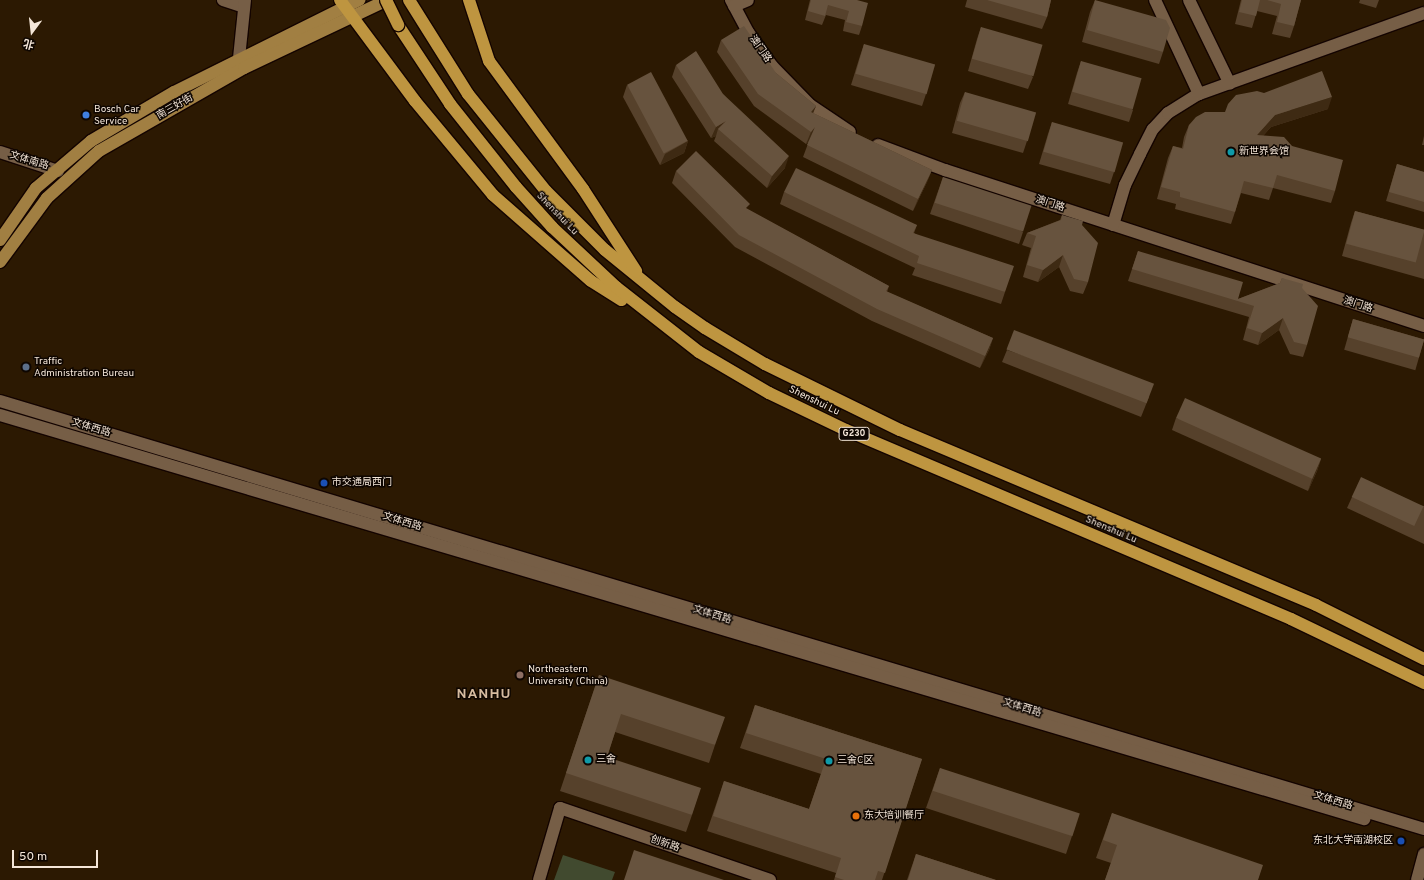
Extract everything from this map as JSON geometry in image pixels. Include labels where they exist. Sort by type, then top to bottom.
[{"type":"highway","name":"Shenshui Lu","points":[[386,0],[398,25],[450,104],[516,187],[584,258],[666,327],[732,371],[818,417],[1291,618],[1424,683]]},
{"type":"highway","name":"Shenshui Lu","points":[[409,0],[416,15],[468,94],[546,191],[605,250],[674,307],[736,347],[847,406],[983,467],[1316,605],[1424,659]]},
{"type":"highway","points":[[469,0],[489,61],[583,188],[642,281]]},
{"type":"highway","points":[[345,8],[415,102],[493,195],[591,281],[666,327]]},
{"type":"main road","points":[[0,240],[36,188],[58,171],[91,141],[174,92],[239,58],[359,0]]},
{"type":"main road","name":"南三好街","points":[[0,262],[47,198],[99,151],[345,8],[386,0]]},
{"type":"street","points":[[223,0],[244,3],[239,58]]},
{"type":"street","points":[[733,3],[748,0]]},
{"type":"street","points":[[1155,0],[1199,94]]},
{"type":"street","points":[[1189,0],[1230,84]]},
{"type":"street","name":"澳门路","points":[[733,3],[772,66],[810,105],[862,138],[945,170],[1424,326]]},
{"type":"street","points":[[1113,225],[1125,185],[1153,129],[1168,114],[1199,94],[1424,13]]},
{"type":"street","name":"文体南路","points":[[0,152],[58,171]]},
{"type":"street","name":"文体西路","points":[[0,401],[1424,829]]},
{"type":"street","name":"文体西路","points":[[0,415],[1424,837]]},
{"type":"street","name":"创新路","points":[[538,880],[560,808],[770,880]]},
{"type":"street","points":[[1417,880],[1424,854]]},
{"type":"green space","points":[[563,855],[615,872],[612,880],[554,880]]},
{"type":"building","points":[[811,0],[857,0],[868,3],[862,26],[846,22],[849,11],[828,5],[825,16],[808,11]]},
{"type":"building","points":[[987,0],[1051,0],[1047,17]]},
{"type":"building","points":[[1095,0],[1166,20],[1170,28],[1163,52],[1087,30]]},
{"type":"building","points":[[1242,0],[1260,0],[1256,16],[1239,12]]},
{"type":"building","points":[[1267,0],[1301,0],[1294,26],[1277,22],[1281,4]]},
{"type":"building","points":[[744,26],[776,73],[816,106],[811,112],[932,170],[918,199],[807,145],[815,127],[811,132],[758,94],[721,40]]},
{"type":"building","points":[[981,27],[1043,45],[1033,76],[972,59]]},
{"type":"building","points":[[864,44],[935,64],[927,94],[855,74]]},
{"type":"building","points":[[696,51],[723,94],[789,156],[772,176],[718,129],[726,121],[716,127],[676,65]]},
{"type":"building","points":[[1081,61],[1142,78],[1133,109],[1072,92]]},
{"type":"building","name":"新世界会馆","points":[[1322,71],[1332,97],[1275,115],[1257,135],[1284,137],[1292,146],[1343,160],[1335,191],[1277,175],[1273,188],[1244,181],[1235,212],[1180,197],[1180,192],[1161,187],[1173,146],[1183,149],[1189,125],[1196,117],[1205,112],[1225,112],[1228,104],[1236,95],[1257,91],[1264,93]]},
{"type":"building","points":[[651,72],[688,141],[664,154],[627,85]]},
{"type":"building","points":[[965,92],[1036,112],[1028,141],[957,121]]},
{"type":"building","points":[[1052,122],[1123,142],[1115,172],[1043,152]]},
{"type":"building","points":[[696,151],[750,204],[746,208],[889,286],[886,291],[993,338],[985,356],[877,309],[739,235],[676,171]]},
{"type":"building","points":[[1397,164],[1424,172],[1424,202],[1389,192]]},
{"type":"building","points":[[796,168],[917,225],[913,233],[1014,266],[1005,292],[917,263],[919,256],[784,192]]},
{"type":"building","points":[[943,177],[1031,206],[1023,231],[935,203]]},
{"type":"building","points":[[1355,211],[1424,229],[1416,262],[1346,244]]},
{"type":"building","points":[[1062,215],[1083,221],[1082,225],[1098,243],[1088,282],[1074,279],[1063,255],[1043,270],[1027,265],[1036,236],[1027,233],[1061,220]]},
{"type":"building","points":[[1138,251],[1243,282],[1238,299],[1280,283],[1282,278],[1303,284],[1302,288],[1318,306],[1307,345],[1294,342],[1283,318],[1262,333],[1247,328],[1254,306],[1132,269]]},
{"type":"building","points":[[1353,319],[1424,339],[1419,358],[1348,337]]},
{"type":"building","points":[[1014,330],[1154,384],[1147,403],[1006,350]]},
{"type":"building","points":[[1185,398],[1321,459],[1312,479],[1176,418]]},
{"type":"building","points":[[1361,477],[1424,506],[1414,526],[1352,497]]},
{"type":"building","points":[[599,675],[725,717],[715,745],[621,714],[607,757],[701,788],[692,815],[566,773]]},
{"type":"building","points":[[755,705],[922,759],[885,873],[878,871],[875,880],[844,880],[835,877],[841,858],[713,816],[724,781],[809,809],[826,759],[746,733]]},
{"type":"building","points":[[940,768],[1080,813],[1072,836],[933,791]]},
{"type":"building","points":[[1112,813],[1263,865],[1258,880],[1105,880],[1117,845],[1103,840]]},
{"type":"building","points":[[634,850],[724,880],[624,880]]},
{"type":"building","points":[[916,854],[996,880],[908,880]]},
{"type":"place","name":"Bosch Car Service","points":[[86,115]]},
{"type":"place","name":"新世界会馆","points":[[1231,152]]},
{"type":"place","name":"Traffic Administration Bureau","points":[[26,367]]},
{"type":"place","name":"市交通局西门","points":[[324,483]]},
{"type":"place","name":"Northeastern University (China)","points":[[520,675]]},
{"type":"place","name":"三舍","points":[[588,760]]},
{"type":"place","name":"三舍C区","points":[[829,761]]},
{"type":"place","name":"东大培训餐厅","points":[[856,816]]},
{"type":"place","name":"东北大学南湖校区","points":[[1401,841]]},
{"type":"district","name":"NANHU","points":[[484,695]]}]
